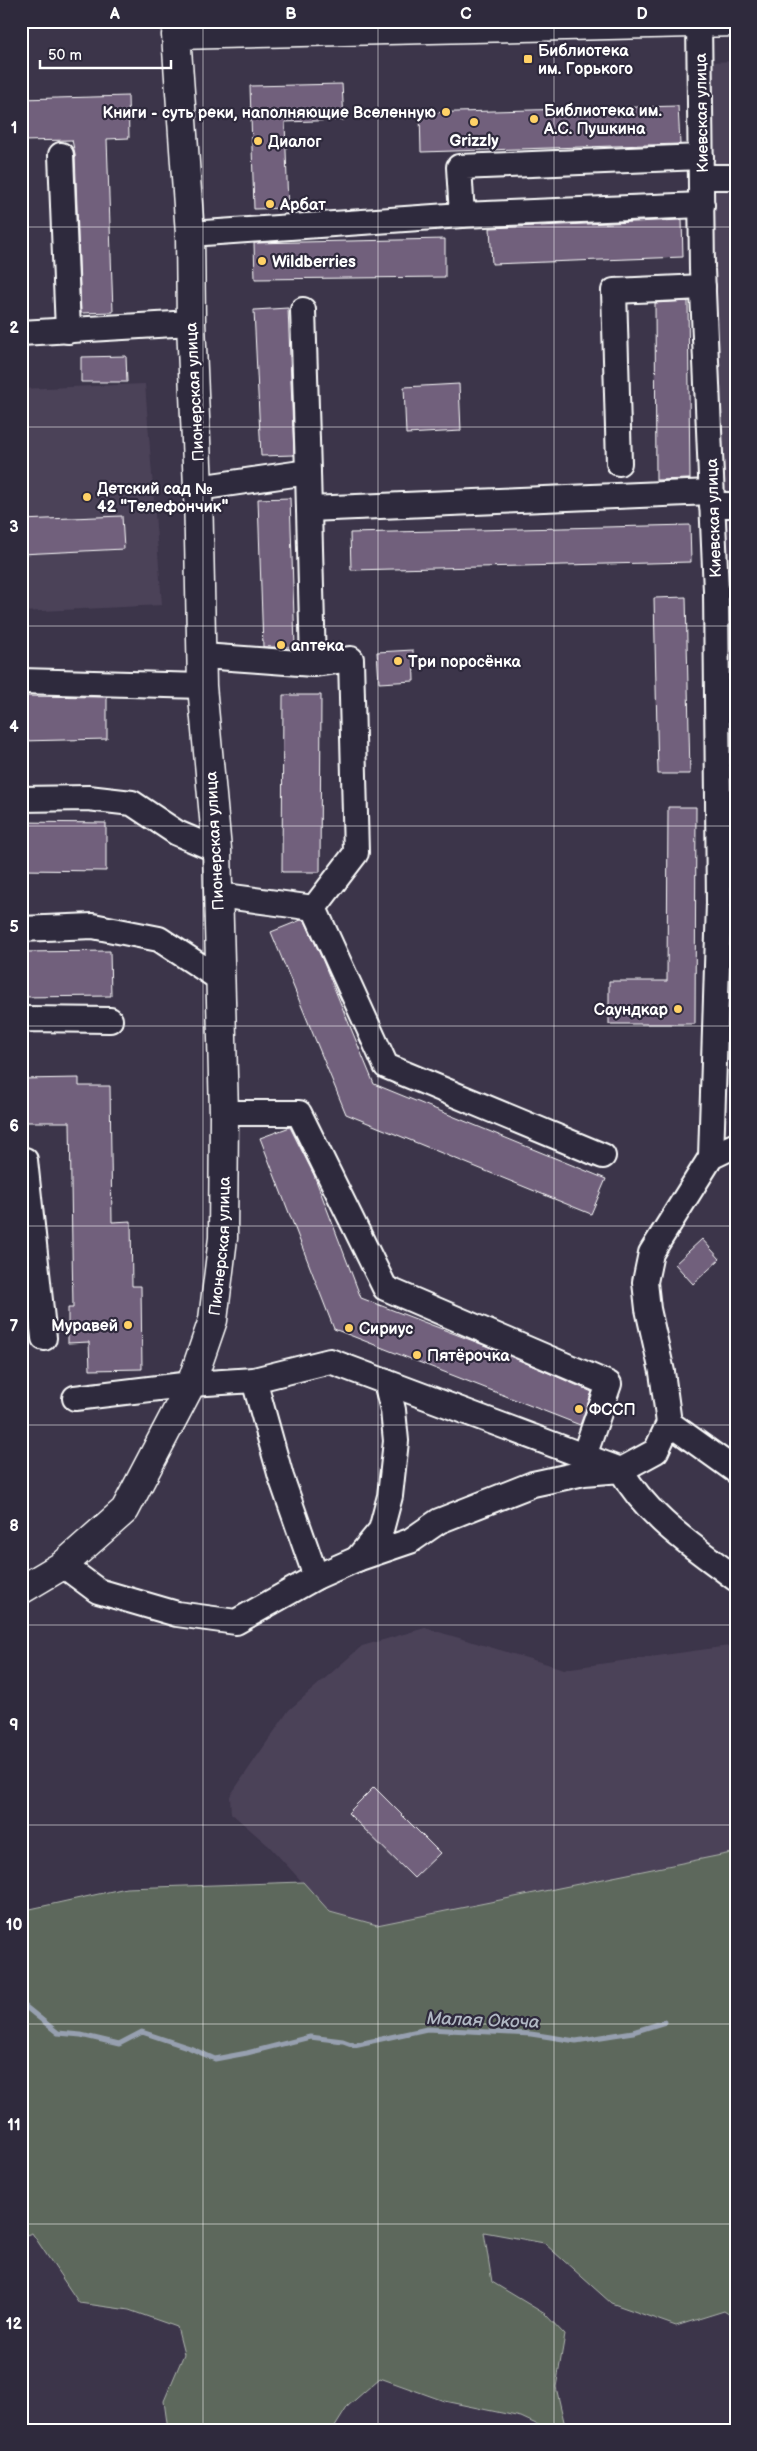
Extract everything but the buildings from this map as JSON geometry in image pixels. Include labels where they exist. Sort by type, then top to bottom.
[{"type":"main road","points":[[175,28],[736,22]]},
{"type":"main road","name":"Пионерская улица","points":[[21,1590],[63,1565],[125,1510],[191,1384],[212,1320],[223,1238],[224,1114],[217,850],[202,686],[203,656],[191,323],[190,234],[175,28]]},
{"type":"street","name":"Киевская улица","points":[[699,22],[703,287],[716,591],[719,893],[711,1157]]},
{"type":"street","points":[[61,155],[68,331]]},
{"type":"street","points":[[462,215],[459,167],[702,167],[736,177]]},
{"type":"street","points":[[190,234],[462,215],[702,205]]},
{"type":"street","points":[[619,463],[614,290],[703,287]]},
{"type":"street","points":[[303,310],[313,664]]},
{"type":"street","points":[[21,333],[191,323]]},
{"type":"street","points":[[198,488],[308,472]]},
{"type":"street","points":[[309,509],[712,498],[736,505]]},
{"type":"street","points":[[203,656],[313,664],[351,659],[356,853],[314,908]]},
{"type":"street","points":[[21,681],[202,686]]},
{"type":"street","points":[[21,799],[88,798],[132,803],[177,833],[217,850]]},
{"type":"street","points":[[218,895],[314,908]]},
{"type":"street","points":[[314,908],[386,1066],[603,1156]]},
{"type":"street","points":[[21,929],[93,926],[159,939],[220,979]]},
{"type":"street","points":[[21,1022],[25,1019],[110,1020]]},
{"type":"street","points":[[224,1114],[299,1113],[385,1288],[609,1384],[584,1456]]},
{"type":"street","points":[[63,1565],[98,1591],[177,1614],[236,1622],[316,1577],[357,1559],[410,1541],[439,1521],[533,1484],[584,1473],[621,1470],[656,1451],[669,1423],[662,1372],[648,1309],[645,1282],[651,1253],[711,1157],[736,1145]]},
{"type":"street","points":[[21,1160],[25,1160],[44,1338]]},
{"type":"street","points":[[75,1398],[191,1384],[254,1380],[330,1361],[621,1470],[633,1491],[659,1520],[736,1579]]},
{"type":"street","points":[[254,1380],[281,1477],[316,1577]]},
{"type":"street","points":[[357,1559],[380,1530],[390,1496],[396,1441],[393,1410],[386,1382]]},
{"type":"street","points":[[669,1423],[736,1471]]},
{"type":"shaded area","points":[[736,61],[736,850],[718,426],[712,62]]},
{"type":"shaded area","name":"Детский сад № 42 \"Телефончик\"","points":[[145,384],[162,605],[21,612],[21,389]]},
{"type":"shaded area","points":[[425,1628],[564,1669],[736,1645],[736,1852],[377,1926],[330,1912],[270,1847],[231,1813],[230,1796],[289,1710],[362,1646]]},
{"type":"green space","points":[[736,1852],[736,2319],[724,2311],[676,2326],[611,2303],[544,2243],[484,2232],[492,2282],[545,2314],[565,2335],[556,2387],[566,2430],[549,2430],[521,2417],[444,2401],[380,2378],[348,2406],[333,2430],[168,2430],[164,2401],[184,2354],[177,2327],[129,2310],[79,2303],[32,2233],[21,2237],[21,1911],[126,1888],[303,1882],[330,1912],[377,1925]]},
{"type":"waterway","name":"Малая Окоча","points":[[21,2003],[58,2033],[81,2035],[119,2044],[142,2032],[190,2048],[215,2059],[310,2037],[343,2041],[354,2045],[427,2029],[531,2034],[576,2041],[633,2032],[665,2022]]},
{"type":"place","name":"Библиотека им. Горького","points":[[528,59]]},
{"type":"place","name":"Книги - суть реки, наполняющие Вселенную","points":[[446,112]]},
{"type":"place","name":"Библиотека им. А.С. Пушкина","points":[[534,119]]},
{"type":"place","name":"Grizzly","points":[[474,122]]},
{"type":"place","name":"Диалог","points":[[258,141]]},
{"type":"place","name":"Арбат","points":[[270,204]]},
{"type":"place","name":"Wildberries","points":[[262,261]]},
{"type":"place","name":"Детский сад № 42 \"Телефончик\"","points":[[87,497]]},
{"type":"place","name":"аптека","points":[[281,645]]},
{"type":"place","name":"Три поросёнка","points":[[398,661]]},
{"type":"place","name":"Саундкар","points":[[678,1009]]},
{"type":"place","name":"Муравей","points":[[128,1325]]},
{"type":"place","name":"Сириус","points":[[349,1328]]},
{"type":"place","name":"Пятёрочка","points":[[417,1355]]},
{"type":"place","name":"ФССП","points":[[579,1409]]}]
